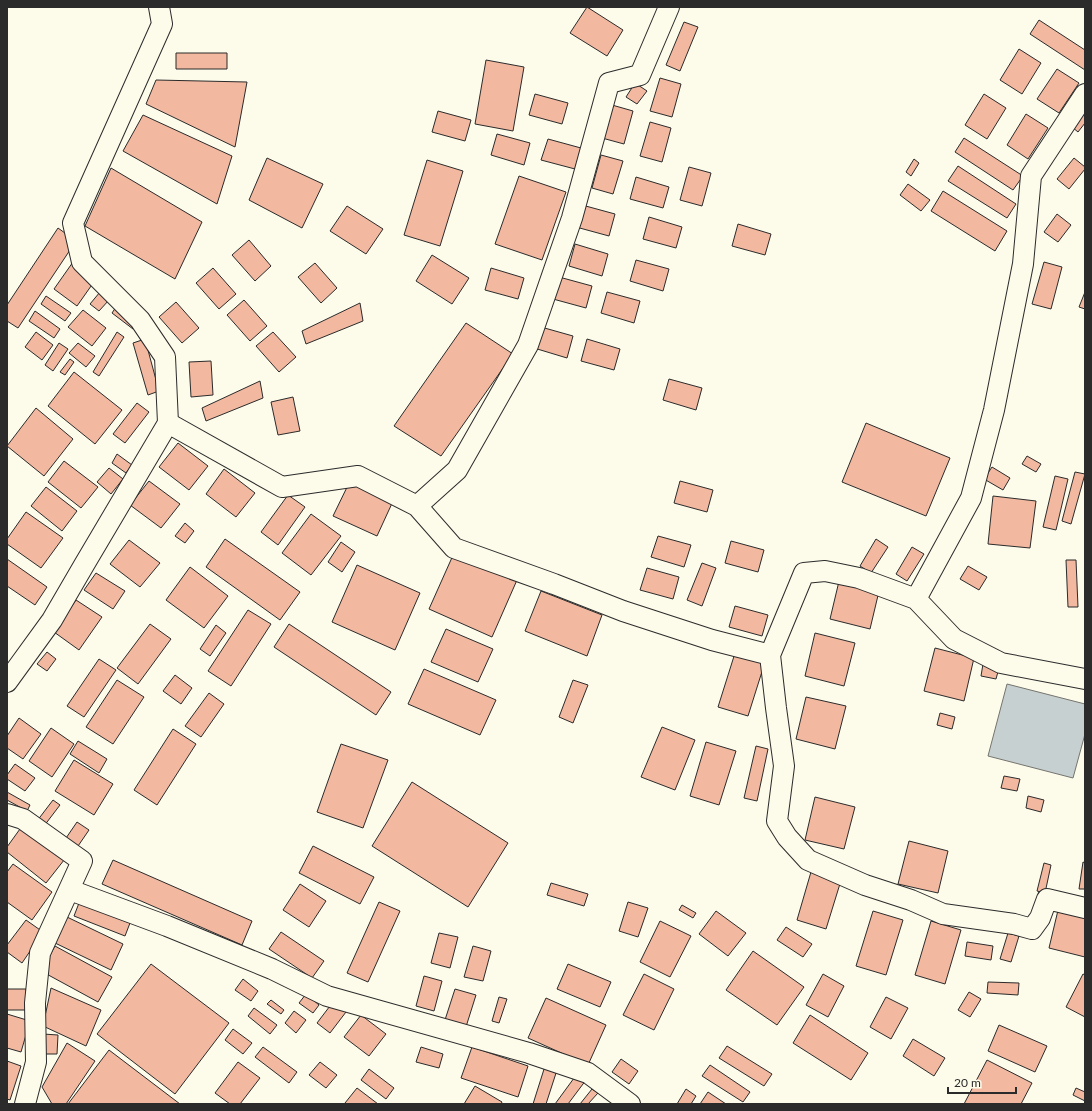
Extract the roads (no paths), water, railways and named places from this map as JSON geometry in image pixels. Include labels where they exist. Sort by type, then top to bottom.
[{"type":"street","points":[[7,682],[52,620],[168,423],[165,357],[140,320],[82,262],[73,223],[162,24],[159,7]]},
{"type":"street","points":[[417,506],[458,470],[528,345],[572,218],[609,83],[640,75],[669,7]]},
{"type":"street","points":[[916,599],[971,498],[994,410],[1023,264],[1031,176],[1085,94]]},
{"type":"street","points":[[168,423],[282,487],[358,476],[417,506],[454,548],[623,611],[712,640],[770,655]]},
{"type":"street","points":[[1085,679],[1001,663],[954,639],[916,599],[858,578],[824,572],[804,573],[770,655],[784,766],[777,821],[786,836],[808,860],[865,885],[911,900],[943,914],[1014,924],[1032,929],[1040,918],[1047,899],[1085,908]]},
{"type":"street","points":[[7,814],[23,819],[82,861],[40,953],[35,1003],[36,1062],[25,1104]]},
{"type":"street","points":[[70,890],[167,926],[272,969],[327,996],[529,1053],[588,1073],[630,1104]]}]
